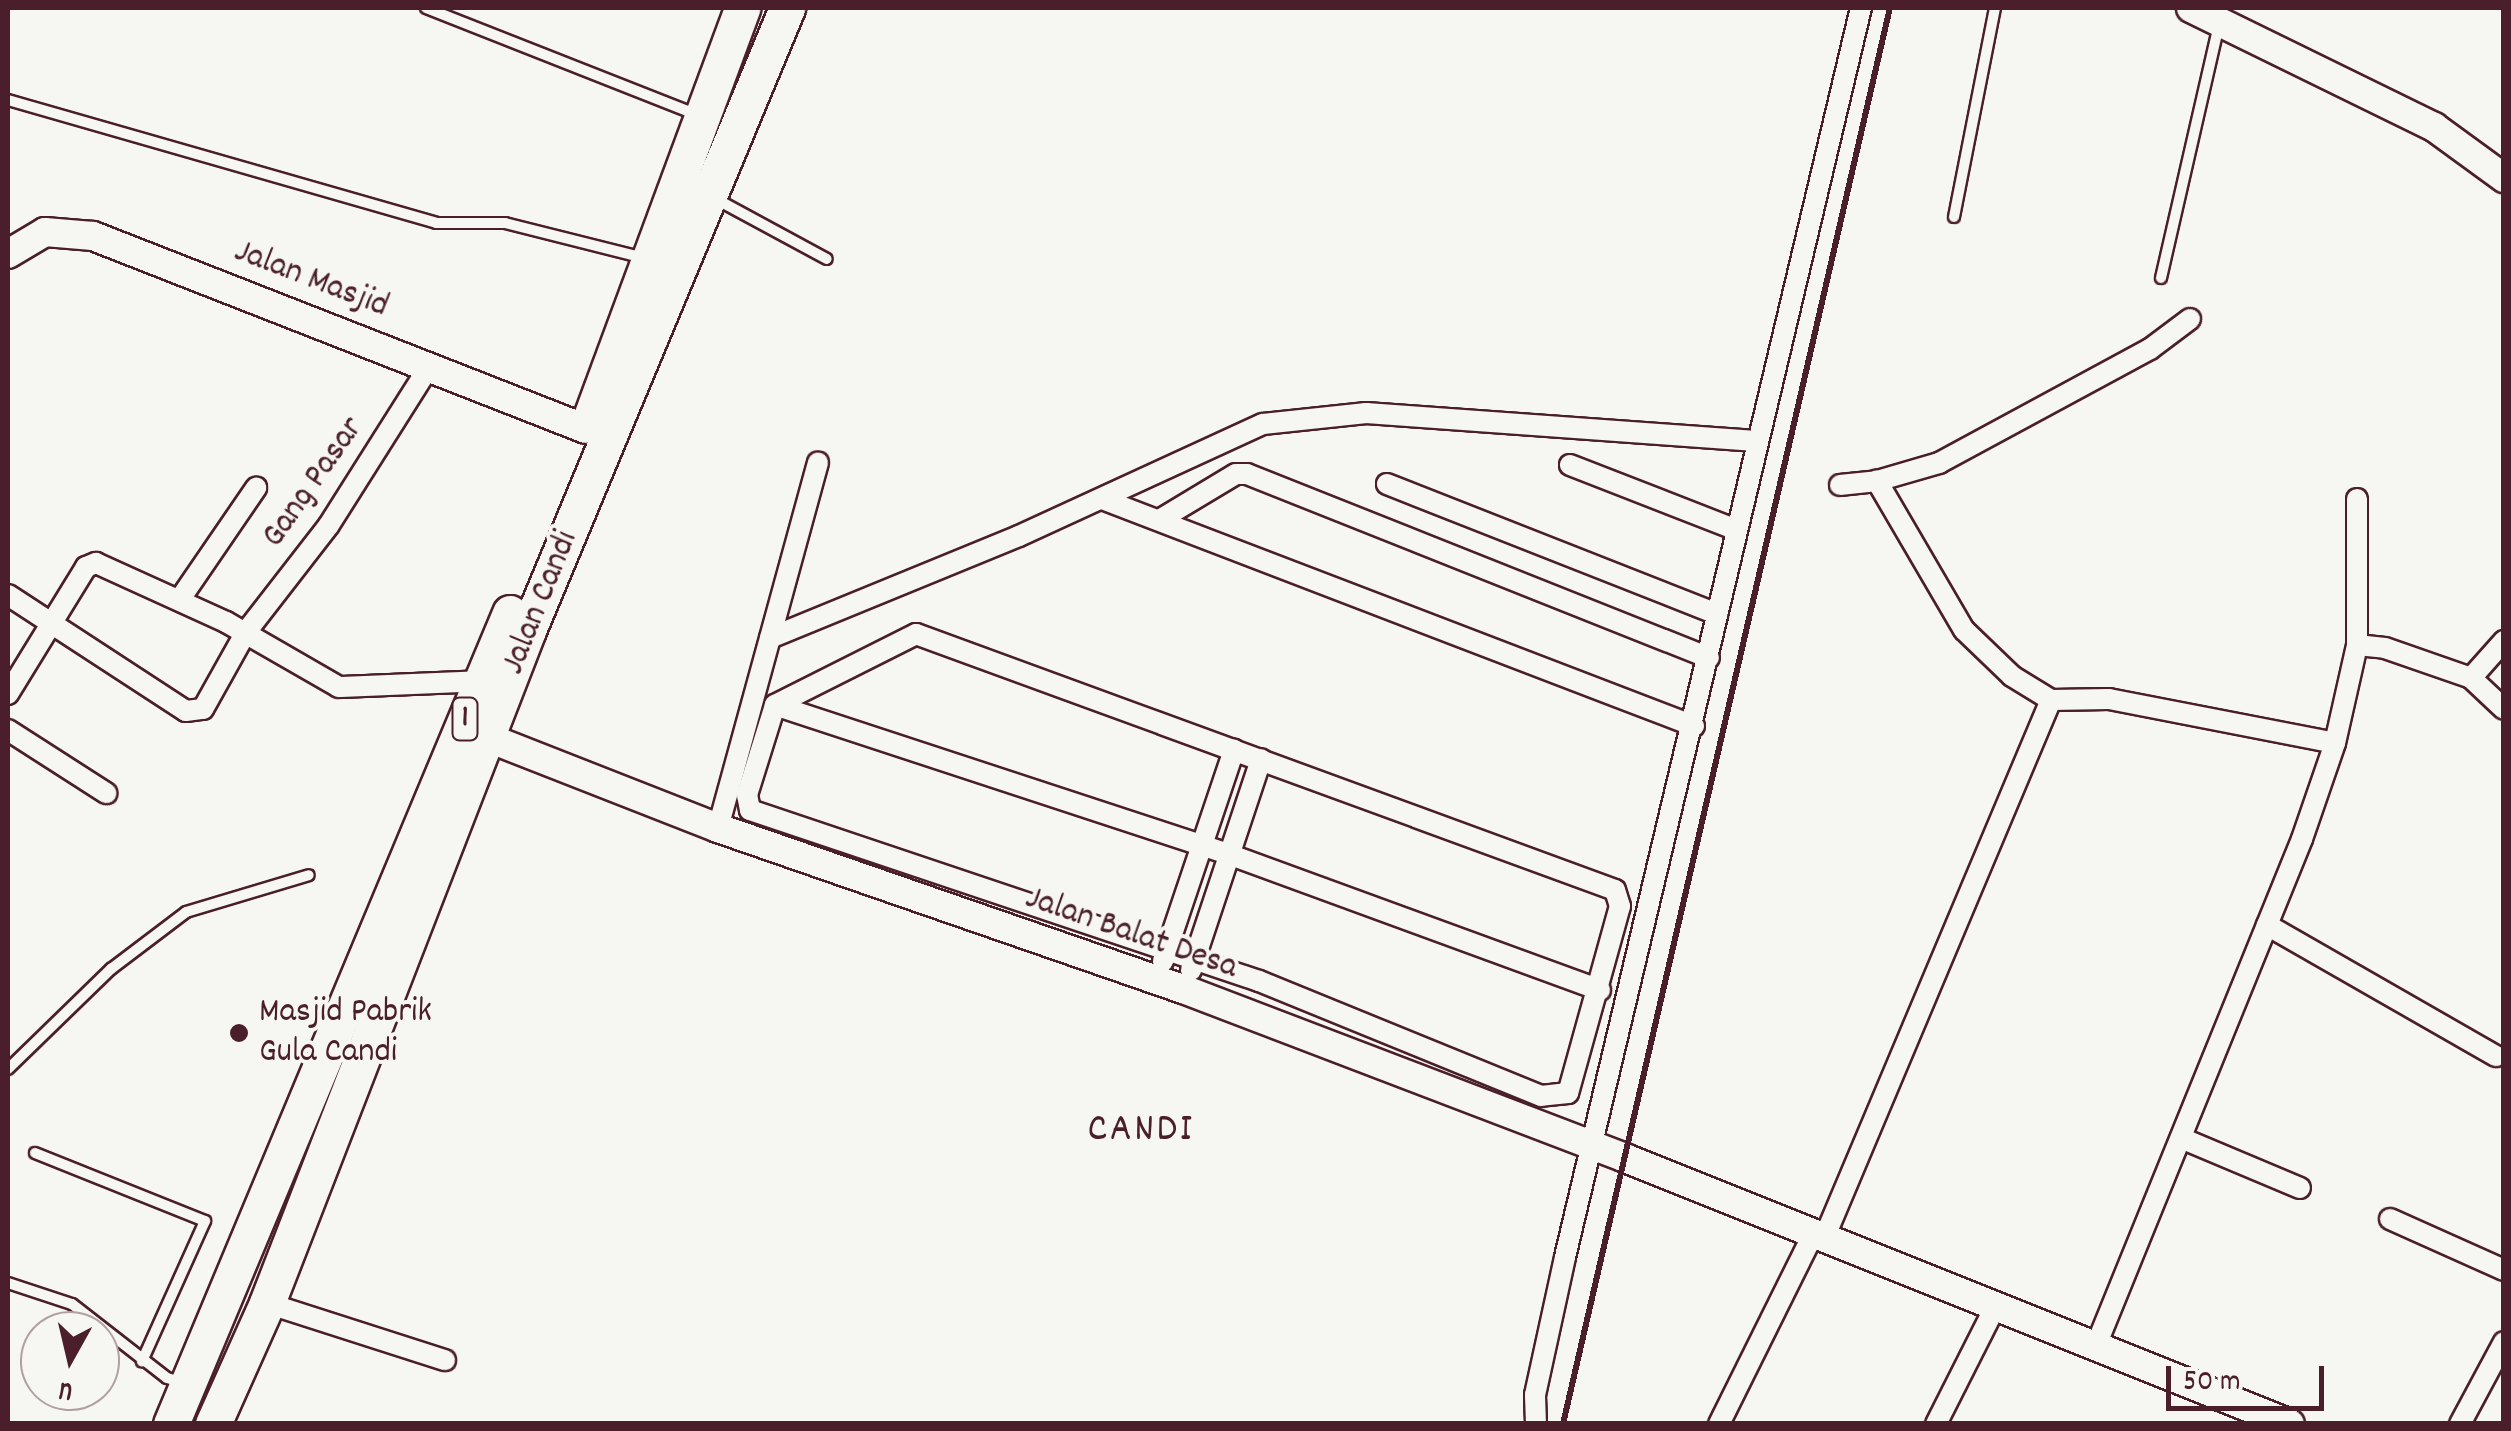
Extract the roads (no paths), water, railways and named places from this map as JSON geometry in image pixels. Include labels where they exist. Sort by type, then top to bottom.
[{"type":"highway","name":"Jalan Candi","points":[[191,1405],[586,430],[653,260],[742,8]]},
{"type":"highway","name":"Jalan Candi","points":[[191,1405],[234,1376],[266,1304],[486,737],[787,8]]},
{"type":"highway","points":[[191,1405],[213,1374],[234,1376]]},
{"type":"street","points":[[1536,1424],[1535,1395],[1861,8]]},
{"type":"street","points":[[2191,8],[2434,127],[2504,178]]},
{"type":"street","name":"Jalan Masjid","points":[[8,254],[45,232],[78,232],[586,430]]},
{"type":"street","points":[[1840,484],[1881,489],[1956,454],[2150,349],[2190,319]]},
{"type":"street","name":"Gang Pasar","points":[[54,624],[194,713],[246,632],[329,525],[429,366]]},
{"type":"street","points":[[769,641],[1110,503],[1264,424],[1329,415],[1756,443]]},
{"type":"street","points":[[718,828],[818,462]]},
{"type":"street","points":[[1570,465],[1737,530]]},
{"type":"street","points":[[1153,518],[1236,474],[1247,474],[1709,658]]},
{"type":"street","points":[[1387,484],[1717,614]]},
{"type":"street","points":[[180,598],[256,488]]},
{"type":"street","points":[[1881,489],[1964,630],[2012,676],[2051,700],[2109,699],[2335,743]]},
{"type":"street","points":[[2095,1348],[2267,924],[2335,743],[2360,645],[2357,499]]},
{"type":"street","points":[[1110,503],[1694,726]]},
{"type":"street","points":[[8,694],[90,564],[180,598],[356,690],[482,681]]},
{"type":"street","points":[[8,596],[54,624]]},
{"type":"street","points":[[916,634],[1234,750],[1615,890],[1620,906],[1600,990],[1568,1093],[1551,1097],[1194,960],[750,810],[747,795],[775,705],[916,634]]},
{"type":"street","points":[[2470,678],[2504,641]]},
{"type":"street","points":[[2360,645],[2385,648],[2470,678],[2504,709]]},
{"type":"street","points":[[1719,1424],[1820,1234],[2051,700]]},
{"type":"street","points":[[775,705],[1231,855],[1600,990]]},
{"type":"street","points":[[8,730],[106,794]]},
{"type":"street","name":"Jalan Balat Desa","points":[[486,737],[718,828],[1156,980],[1594,1146],[2290,1424]]},
{"type":"street","points":[[1156,980],[1234,750]]},
{"type":"street","points":[[1183,990],[1231,855],[1260,758]]},
{"type":"street","points":[[2267,924],[2496,1056]]},
{"type":"street","points":[[2180,1138],[2300,1188]]},
{"type":"street","points":[[2390,1219],[2504,1270]]},
{"type":"street","points":[[266,1304],[446,1360]]},
{"type":"street","points":[[1936,1424],[1994,1309]]},
{"type":"street","points":[[2460,1424],[2504,1342]]},
{"type":"lane","points":[[426,8],[702,116]]},
{"type":"lane","points":[[1954,217],[1995,8]]},
{"type":"lane","points":[[2161,278],[2219,23]]},
{"type":"lane","points":[[8,100],[436,223],[505,223],[653,260]]},
{"type":"lane","points":[[710,196],[827,259]]},
{"type":"lane","points":[[8,1068],[111,969],[186,912],[309,875]]},
{"type":"lane","points":[[36,1152],[205,1221],[142,1361]]},
{"type":"lane","points":[[8,1282],[72,1304],[191,1405]]},
{"type":"railway","points":[[1563,1424],[1890,8]]},
{"type":"place","name":"Masjid Pabrik Gula Candi","points":[[239,1033]]},
{"type":"district","name":"CANDI","points":[[1141,1132]]}]
